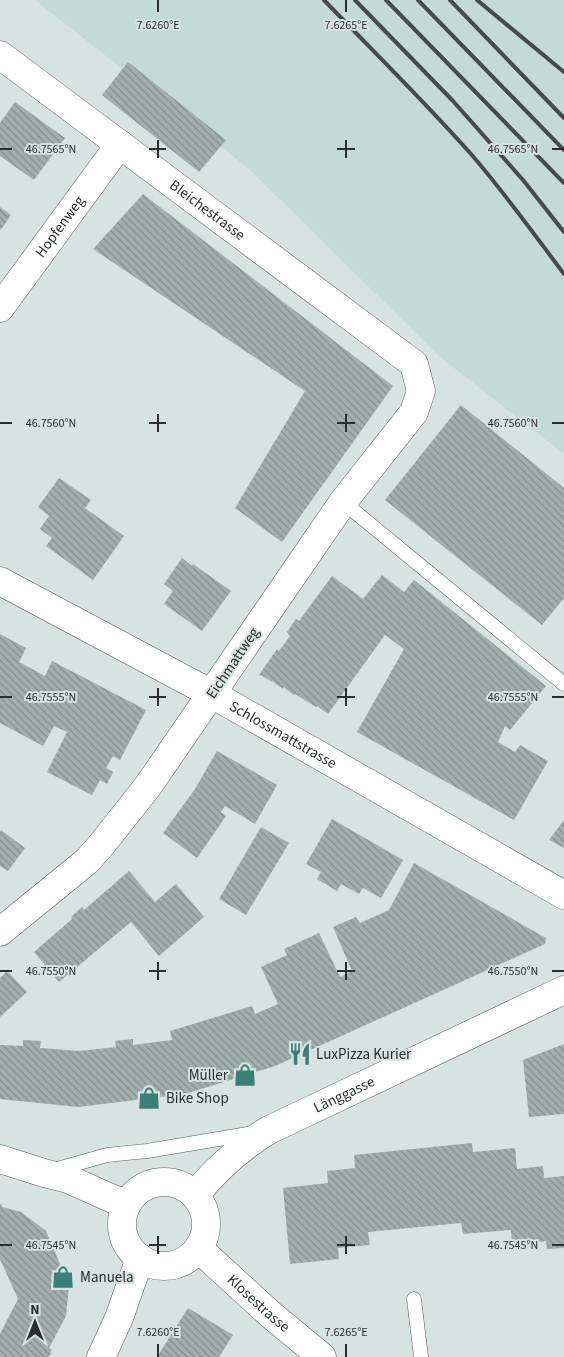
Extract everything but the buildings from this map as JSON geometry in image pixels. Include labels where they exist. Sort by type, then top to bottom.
[{"type":"street","name":"Bleichestrasse","points":[[0,56],[414,364]]},
{"type":"street","name":"Hopfenweg","points":[[0,308],[120,144]]},
{"type":"street","name":"Eichmattweg","points":[[0,932],[81,866],[102,844],[148,786],[342,502],[414,412],[420,391],[414,364]]},
{"type":"street","name":"Schlossmattstrasse","points":[[0,581],[212,694],[564,894]]},
{"type":"street","name":"Länggasse","points":[[195,1195],[212,1174],[236,1152],[269,1130],[564,990]]},
{"type":"street","points":[[0,1159],[68,1179],[127,1204]]},
{"type":"street","points":[[158,1182],[172,1182],[184,1186],[195,1195],[202,1204],[206,1215],[206,1226],[204,1238],[191,1256],[171,1265],[160,1265],[149,1263],[131,1250],[122,1228],[127,1204],[135,1194],[146,1186],[158,1182]]},
{"type":"street","name":"Klosestrasse","points":[[198,1248],[270,1314],[322,1357]]},
{"type":"street","points":[[101,1357],[122,1310],[140,1258]]},
{"type":"lane","points":[[342,502],[564,684]]},
{"type":"lane","points":[[44,1173],[107,1155],[147,1151],[269,1130]]},
{"type":"lane","points":[[414,1299],[421,1357]]},
{"type":"shaded area","points":[[35,0],[564,0],[564,454],[440,357],[249,169]]},
{"type":"railway","points":[[324,0],[417,95],[471,154],[507,198],[564,274]]},
{"type":"railway","points":[[355,0],[453,101],[523,180],[564,232]]},
{"type":"railway","points":[[386,0],[564,183]]},
{"type":"railway","points":[[418,0],[564,150]]},
{"type":"railway","points":[[450,0],[564,118]]},
{"type":"railway","points":[[477,0],[564,72]]},
{"type":"place","name":"LuxPizza Kurier","points":[[300,1054]]},
{"type":"place","name":"Müller","points":[[245,1075]]},
{"type":"place","name":"Bike Shop","points":[[149,1098]]},
{"type":"place","name":"Manuela","points":[[63,1277]]}]
